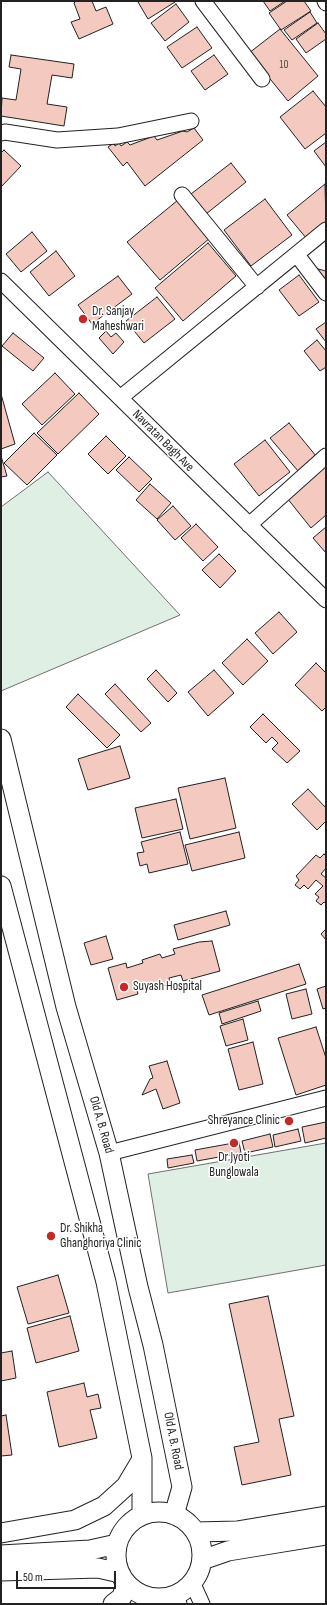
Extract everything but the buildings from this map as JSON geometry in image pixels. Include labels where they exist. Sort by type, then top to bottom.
[{"type":"main road","name":"Old A. B. Road","points":[[1,738],[66,1007],[109,1152],[138,1287],[153,1345],[182,1487],[174,1515]]},
{"type":"main road","points":[[1,886],[106,1282],[142,1458],[142,1515]]},
{"type":"main road","points":[[1,1533],[74,1520],[104,1506],[126,1486],[142,1458]]},
{"type":"main road","points":[[1,1571],[98,1568],[123,1578],[136,1591],[148,1596],[167,1600],[186,1588],[192,1582],[199,1570],[202,1560],[201,1546],[196,1532],[187,1522],[174,1515],[159,1512],[142,1515],[126,1527],[117,1544],[116,1559],[123,1578],[122,1597],[113,1604]]},
{"type":"main road","points":[[196,1532],[237,1531],[326,1516]]},
{"type":"main road","points":[[202,1560],[228,1551],[326,1535]]},
{"type":"main road","points":[[1,1555],[90,1550],[117,1544]]},
{"type":"street","points":[[203,1],[262,79]]},
{"type":"street","points":[[1,133],[4,132],[57,140],[118,136],[191,121]]},
{"type":"street","points":[[182,195],[258,287]]},
{"type":"street","points":[[120,398],[326,230]]},
{"type":"street","points":[[297,255],[326,293]]},
{"type":"street","name":"Navratan Bagh Ave","points":[[1,281],[326,599]]},
{"type":"street","points":[[249,525],[326,456]]},
{"type":"street","points":[[109,1152],[326,1098]]},
{"type":"street","points":[[192,1582],[202,1604]]},
{"type":"green space","points":[[48,472],[180,615],[1,691],[1,507]]},
{"type":"green space","points":[[326,1143],[326,1265],[168,1293],[148,1174]]},
{"type":"place","name":"Dr. Sanjay Maheshwari","points":[[83,319]]},
{"type":"place","name":"Suyash Hospital","points":[[124,987]]},
{"type":"place","name":"Shreyance Clinic","points":[[289,1121]]},
{"type":"place","name":"Dr Jyoti Bunglowala","points":[[234,1143]]},
{"type":"place","name":"Dr. Shikha Ghanghoriya Clinic","points":[[51,1236]]}]
